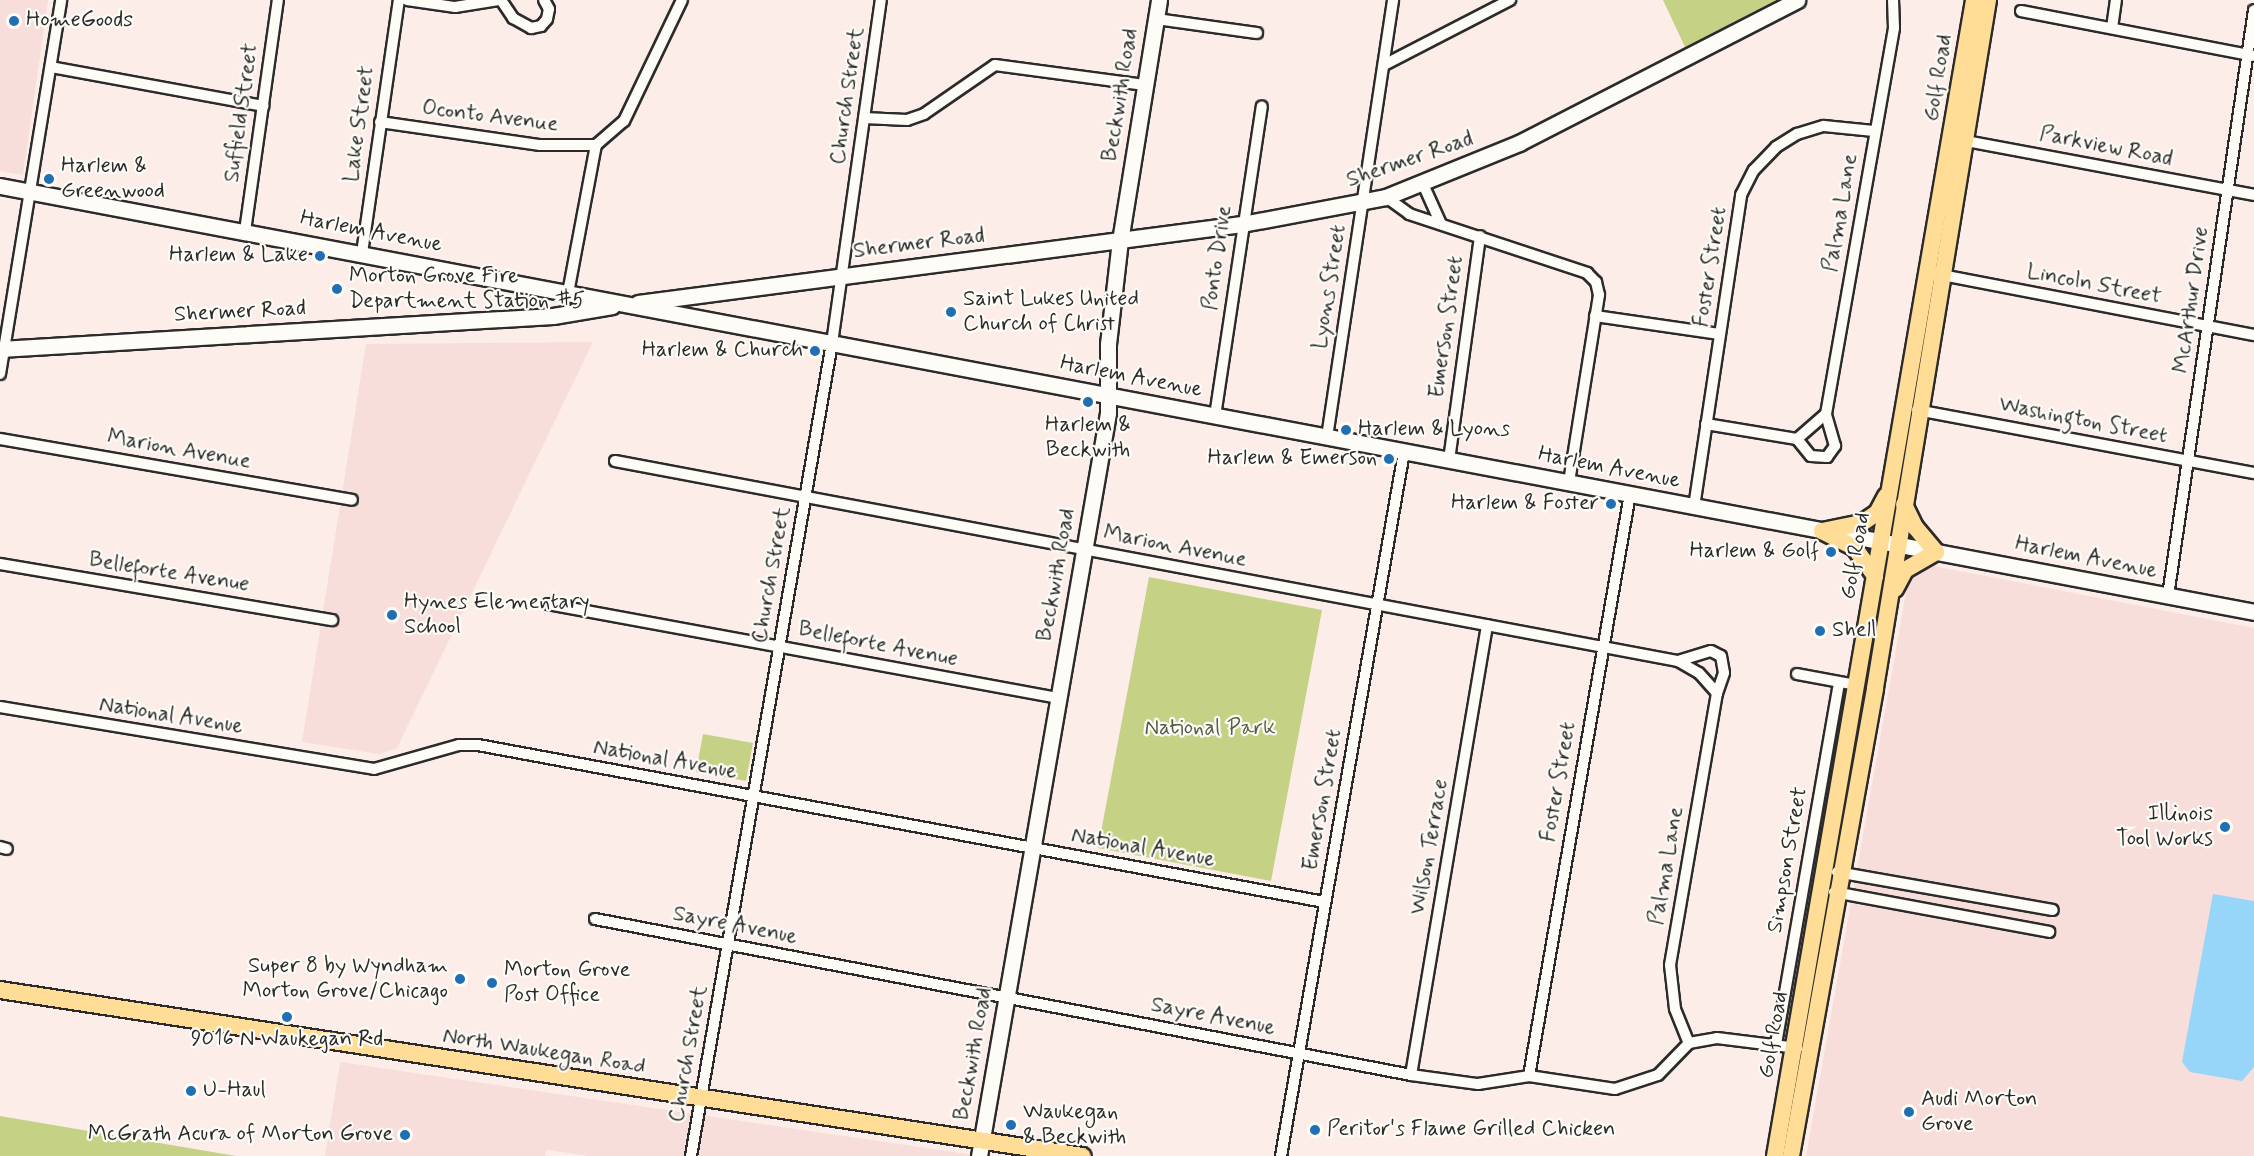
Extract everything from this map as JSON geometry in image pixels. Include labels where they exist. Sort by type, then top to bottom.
[{"type":"main road","name":"Beckwith Road","points":[[981,1149],[1084,549],[1108,395],[1108,344],[1120,241],[1159,0]]},
{"type":"main road","name":"Shermer Road","points":[[2,349],[553,316],[1242,224],[1363,203],[1423,184],[1600,104],[1796,0]]},
{"type":"main road","name":"Golf Road","points":[[1958,139],[1974,0]]},
{"type":"main road","name":"Golf Road","points":[[1791,1156],[1803,1049],[1834,871],[1856,685],[1875,576],[1890,544],[1904,504],[1912,409],[1958,139],[1988,0]]},
{"type":"main road","name":"Harlem Avenue","points":[[0,186],[2254,612]]},
{"type":"main road","name":"Golf Road","points":[[1834,871],[1888,602],[1892,484],[1912,409]]},
{"type":"main road","points":[[1822,531],[1862,523],[1876,513],[1892,484]]},
{"type":"main road","points":[[1888,602],[1905,570],[1936,552],[1915,527],[1904,504]]},
{"type":"main road","points":[[1822,531],[1854,547],[1875,576]]},
{"type":"main road","name":"North Waukegan Road","points":[[0,990],[700,1100],[981,1149],[1082,1156]]},
{"type":"main road","name":"Golf Road","points":[[1775,1156],[1803,1049]]},
{"type":"street","points":[[0,374],[2,349],[32,192],[61,0]]},
{"type":"street","name":"Suffield Street","points":[[244,231],[278,0]]},
{"type":"street","name":"Lake Street","points":[[362,253],[399,0]]},
{"type":"street","points":[[407,0],[454,7],[499,0],[513,18],[531,28],[541,26],[547,19],[549,9],[544,0]]},
{"type":"street","points":[[568,293],[596,145],[624,121],[682,0]]},
{"type":"street","name":"Church Street","points":[[691,1156],[832,343],[881,0]]},
{"type":"street","name":"Lyons Street","points":[[1327,437],[1393,0]]},
{"type":"street","points":[[1384,65],[1510,0]]},
{"type":"street","name":"Palma Lane","points":[[1826,414],[1893,27],[1893,0]]},
{"type":"street","points":[[2112,28],[2116,0]]},
{"type":"street","name":"McArthur Drive","points":[[2168,596],[2228,190],[2251,56],[2254,10]]},
{"type":"street","points":[[2021,11],[2251,56]]},
{"type":"street","points":[[1156,19],[1257,33]]},
{"type":"street","points":[[864,118],[907,120],[924,114],[995,65],[1145,85]]},
{"type":"street","points":[[51,67],[263,106]]},
{"type":"street","name":"Ponto Drive","points":[[1215,416],[1242,224],[1262,106]]},
{"type":"street","name":"Oconto Avenue","points":[[380,122],[540,145],[596,145]]},
{"type":"street","name":"Foster Street","points":[[1694,507],[1742,195],[1754,170],[1776,147],[1797,134],[1824,126],[1874,131]]},
{"type":"street","name":"Parkview Road","points":[[1958,139],[2254,195]]},
{"type":"street","points":[[1423,184],[1442,224]]},
{"type":"street","points":[[1386,197],[1409,214],[1587,273],[1596,282],[1599,295],[1569,483]]},
{"type":"street","name":"Emerson Street","points":[[1449,460],[1480,236]]},
{"type":"street","name":"Lincoln Street","points":[[1935,273],[2254,335]]},
{"type":"street","points":[[1596,316],[1720,334]]},
{"type":"street","name":"Washington Street","points":[[1912,409],[2254,473]]},
{"type":"street","points":[[1706,424],[1797,439],[1811,456],[1827,457],[1835,446],[1826,414],[1797,439]]},
{"type":"street","name":"Marion Avenue","points":[[0,439],[352,500]]},
{"type":"street","name":"Emerson Street","points":[[1281,1156],[1404,452]]},
{"type":"street","name":"Marion Avenue","points":[[615,461],[1678,661],[1699,673],[1717,693]]},
{"type":"street","name":"Foster Street","points":[[1529,1076],[1630,494]]},
{"type":"street","name":"Belleforte Avenue","points":[[0,564],[332,620]]},
{"type":"street","name":"Belleforte Avenue","points":[[548,604],[1058,698]]},
{"type":"street","name":"Wilson Terrace","points":[[1411,1075],[1487,625]]},
{"type":"street","name":"Palma Lane","points":[[1678,661],[1711,651],[1721,656],[1724,673],[1717,693],[1670,965],[1675,1009],[1689,1043]]},
{"type":"street","points":[[1797,674],[1856,685]]},
{"type":"street","name":"Simpson Street","points":[[1776,1044],[1839,682]]},
{"type":"street","name":"National Avenue","points":[[0,707],[374,769],[459,745],[478,745],[1324,902]]},
{"type":"street","points":[[1834,871],[2053,910]]},
{"type":"street","points":[[1831,891],[2049,932]]},
{"type":"street","name":"Sayre Avenue","points":[[595,920],[1411,1075],[1478,1084],[1529,1076],[1616,1089],[1658,1075],[1689,1043]]},
{"type":"street","points":[[1689,1043],[1717,1038],[1803,1049]]},
{"type":"shaded area","points":[[0,0],[48,0],[23,175],[0,171]]},
{"type":"shaded area","name":"Hynes Elementary School","points":[[593,342],[397,748],[379,754],[302,742],[366,344]]},
{"type":"shaded area","points":[[1929,565],[2254,628],[2254,1156],[1806,1156],[1907,587],[1915,570]]},
{"type":"shaded area","points":[[340,1062],[981,1156],[589,1156],[547,1150],[545,1156],[325,1156]]},
{"type":"green space","points":[[1663,0],[1776,0],[1685,47]]},
{"type":"green space","name":"National Park","points":[[1149,577],[1322,610],[1271,881],[1098,848]]},
{"type":"green space","points":[[703,734],[753,743],[746,781],[696,772]]},
{"type":"green space","points":[[0,1116],[236,1156],[0,1156]]},
{"type":"water","points":[[2213,894],[2254,901],[2254,1067],[2242,1081],[2190,1072],[2182,1062]]},
{"type":"place","name":"HomeGoods","points":[[14,21]]},
{"type":"place","name":"Harlem & Greenwood","points":[[49,179]]},
{"type":"place","name":"Harlem & Lake","points":[[320,256]]},
{"type":"place","name":"Morton Grove Fire Department Station #5","points":[[337,289]]},
{"type":"place","name":"Saint Lukes United Church of Christ","points":[[951,312]]},
{"type":"place","name":"Harlem & Church","points":[[815,351]]},
{"type":"place","name":"Harlem & Beckwith","points":[[1088,402]]},
{"type":"place","name":"Harlem & Lyons","points":[[1346,430]]},
{"type":"place","name":"Harlem & Emerson","points":[[1389,459]]},
{"type":"place","name":"Harlem & Foster","points":[[1611,504]]},
{"type":"place","name":"Harlem & Golf","points":[[1831,552]]},
{"type":"place","name":"Hynes Elementary School","points":[[392,615]]},
{"type":"place","name":"Shell","points":[[1820,631]]},
{"type":"place","name":"Illinois Tool Works","points":[[2225,827]]},
{"type":"place","name":"Super 8 by Wyndham Morton Grove/Chicago","points":[[460,979]]},
{"type":"place","name":"Morton Grove Post Office","points":[[492,983]]},
{"type":"place","name":"9016 N Waukegan Rd","points":[[287,1017]]},
{"type":"place","name":"U-Haul","points":[[191,1091]]},
{"type":"place","name":"Audi Morton Grove","points":[[1909,1112]]},
{"type":"place","name":"Waukegan & Beckwith","points":[[1011,1125]]},
{"type":"place","name":"Peritor's Flame Grilled Chicken","points":[[1315,1130]]},
{"type":"place","name":"McGrath Acura of Morton Grove","points":[[405,1135]]}]
